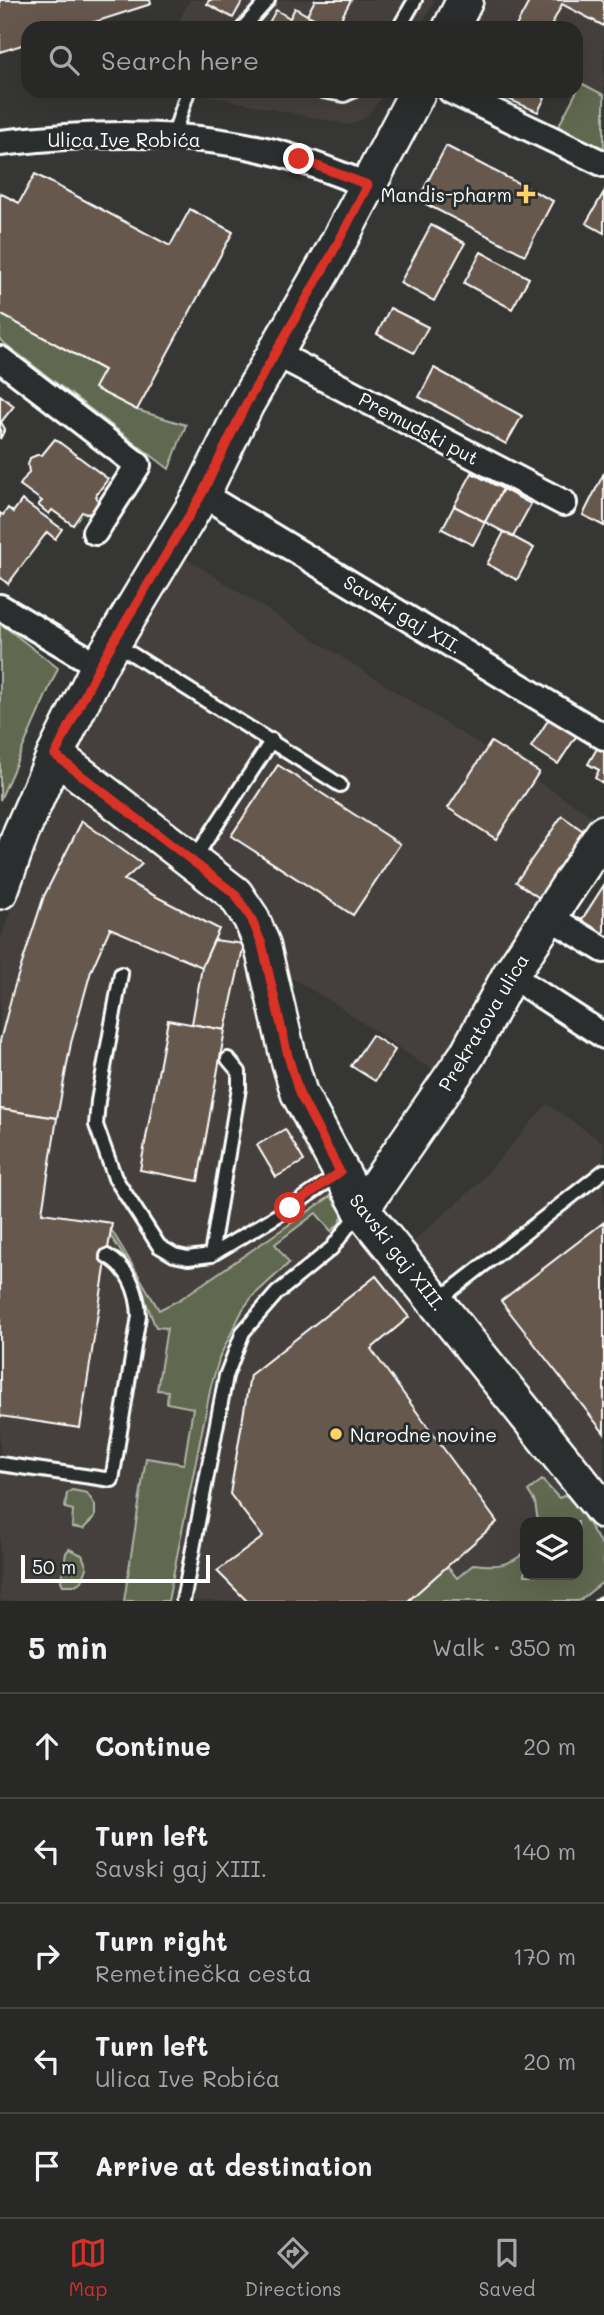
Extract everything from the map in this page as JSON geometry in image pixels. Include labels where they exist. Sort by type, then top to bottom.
[{"type":"street","points":[[454,21],[465,0]]},
{"type":"street","points":[[0,891],[21,833],[55,755],[106,654],[202,494],[246,404],[332,254],[414,98]]},
{"type":"street","points":[[466,98],[604,164]]},
{"type":"street","name":"Ulica Ive Robića","points":[[0,143],[99,136],[220,141],[299,159],[368,185]]},
{"type":"street","name":"Premudski put","points":[[275,353],[564,503]]},
{"type":"street","points":[[0,359],[138,465],[94,532]]},
{"type":"street","name":"Savski gaj XII.","points":[[202,494],[604,737]]},
{"type":"street","points":[[0,607],[106,654]]},
{"type":"street","name":"Savski gaj XIII.","points":[[55,755],[235,894],[251,918],[262,944],[299,1093],[361,1209],[604,1511]]},
{"type":"street","name":"Prekratova ulica","points":[[361,1209],[467,1055],[510,975],[604,833]]},
{"type":"street","points":[[548,916],[604,950]]},
{"type":"street","points":[[510,975],[604,1036]]},
{"type":"lane","points":[[249,21],[268,0]]},
{"type":"lane","points":[[404,21],[415,0]]},
{"type":"lane","points":[[173,137],[186,98]]},
{"type":"lane","points":[[106,654],[272,740],[340,785]]},
{"type":"lane","points":[[192,862],[272,740]]},
{"type":"lane","points":[[121,974],[96,1125],[115,1178],[159,1246],[174,1255],[188,1258],[211,1255],[290,1208],[340,1172]]},
{"type":"lane","points":[[211,1255],[239,1088],[239,1072],[228,1059]]},
{"type":"lane","points":[[436,1302],[604,1171]]},
{"type":"lane","points":[[183,1601],[226,1376],[243,1332],[260,1309],[332,1248],[361,1209]]},
{"type":"lane","points":[[0,1464],[112,1480],[139,1316],[138,1302],[125,1270],[107,1256]]},
{"type":"shaded area","points":[[190,0],[435,0],[424,21],[179,21]]},
{"type":"shaded area","points":[[482,0],[604,0],[604,95],[583,84],[583,21],[472,21]]},
{"type":"shaded area","points":[[220,98],[381,98],[364,119],[349,125]]},
{"type":"shaded area","points":[[184,557],[597,819],[443,1074],[421,1063],[334,1003],[281,972],[285,1087],[409,1245],[477,1185],[547,1104],[604,1143],[604,1504],[574,1517],[520,1517],[520,1559],[466,1601],[0,1601],[0,942],[48,816],[93,713]]},
{"type":"green space","points":[[583,84],[604,95],[604,154],[556,131],[573,98],[583,98]]},
{"type":"green space","points":[[0,314],[104,370],[95,388],[137,410],[186,425],[169,469],[0,340]]},
{"type":"green space","points":[[0,623],[58,668],[0,800]]},
{"type":"green space","points":[[331,1196],[343,1215],[339,1224],[331,1231],[316,1213],[275,1244],[289,1263],[253,1296],[243,1309],[220,1356],[211,1386],[168,1601],[124,1601],[146,1458],[184,1464],[193,1408],[167,1403],[168,1391],[157,1390],[167,1328],[156,1327],[135,1273],[110,1235],[111,1229],[159,1310],[179,1300]]},
{"type":"green space","points":[[542,1480],[559,1498],[566,1495],[581,1512],[604,1549],[604,1581],[579,1601],[408,1601],[447,1566],[457,1578],[474,1564],[501,1564],[520,1556],[520,1580],[583,1580],[583,1517],[537,1517],[535,1502],[528,1491]]},
{"type":"green space","points":[[72,1490],[87,1493],[95,1505],[95,1517],[83,1529],[72,1527],[73,1510],[65,1508],[67,1493]]},
{"type":"green space","points":[[69,1549],[82,1555],[87,1568],[82,1581],[75,1585],[63,1585],[61,1581]]},
{"type":"building","points":[[0,0],[150,0],[151,4],[98,21],[21,21],[21,45],[0,52]]},
{"type":"building","points":[[209,0],[243,0],[233,18],[207,4]]},
{"type":"building","points":[[315,0],[351,0],[340,21],[320,21],[307,15]]},
{"type":"building","points":[[530,0],[604,2],[604,26],[562,4],[554,21],[519,21]]},
{"type":"building","points":[[295,8],[319,21],[270,21],[276,10],[290,18]]},
{"type":"building","points":[[506,98],[545,98],[538,112]]},
{"type":"building","points":[[446,146],[553,201],[525,255],[418,200]]},
{"type":"building","points":[[35,174],[170,246],[190,209],[233,232],[137,410],[94,388],[104,370],[0,314],[0,193],[19,203]]},
{"type":"building","points":[[604,192],[604,233],[586,223]]},
{"type":"building","points":[[431,225],[465,243],[434,301],[400,283]]},
{"type":"building","points":[[481,252],[529,278],[512,309],[464,283]]},
{"type":"building","points":[[390,308],[428,327],[414,353],[377,334]]},
{"type":"building","points":[[434,368],[522,416],[506,444],[419,397]]},
{"type":"building","points":[[0,395],[14,406],[1,422],[5,429],[0,439]]},
{"type":"building","points":[[55,439],[108,479],[96,495],[99,506],[94,512],[82,512],[73,525],[52,510],[49,514],[38,505],[42,501],[20,485],[29,472],[30,458],[42,455]]},
{"type":"building","points":[[472,473],[503,489],[485,522],[454,506]]},
{"type":"building","points":[[604,473],[604,526],[583,515]]},
{"type":"building","points":[[503,489],[531,504],[513,537],[485,522]]},
{"type":"building","points":[[22,500],[62,529],[55,539],[47,532],[8,584],[0,577],[0,513],[3,515],[8,508],[13,512]]},
{"type":"building","points":[[454,506],[485,522],[473,545],[442,529]]},
{"type":"building","points":[[504,532],[534,548],[517,580],[487,564]]},
{"type":"building","points":[[552,714],[579,732],[558,764],[531,747]]},
{"type":"building","points":[[491,742],[539,772],[496,839],[448,808]]},
{"type":"building","points":[[599,745],[604,747],[604,784],[595,778],[599,770],[588,764]]},
{"type":"building","points":[[278,765],[400,844],[353,915],[231,836]]},
{"type":"building","points":[[562,816],[586,833],[541,899],[516,882]]},
{"type":"building","points":[[82,821],[142,864],[124,880],[219,929],[202,967],[110,928],[91,971],[71,1043],[57,1118],[0,1109],[0,1041],[13,991],[44,896]]},
{"type":"building","points":[[604,885],[604,935],[581,921]]},
{"type":"building","points":[[214,940],[244,944],[225,1030],[192,1024],[202,967]]},
{"type":"building","points":[[168,1020],[225,1030],[198,1181],[140,1170]]},
{"type":"building","points":[[372,1035],[395,1050],[375,1081],[351,1066]]},
{"type":"building","points":[[0,1109],[57,1118],[42,1213],[112,1223],[80,1428],[0,1416]]},
{"type":"building","points":[[285,1129],[304,1161],[276,1177],[257,1145]]},
{"type":"building","points":[[604,1222],[604,1433],[501,1301]]},
{"type":"building","name":"Narodne novine","points":[[376,1276],[409,1317],[371,1349],[497,1522],[408,1601],[247,1601],[217,1571],[263,1537],[230,1494],[250,1375]]},
{"type":"railway","points":[[596,1601],[604,1595]]},
{"type":"place","name":"Mandis-pharm","points":[[526,194]]},
{"type":"place","name":"Narodne novine","points":[[336,1434]]},
{"type":"route","points":[[290,1208],[340,1172],[299,1093],[262,944],[251,918],[235,894],[55,755],[99,666],[202,494],[246,404],[332,254],[368,185],[299,159]]}]
